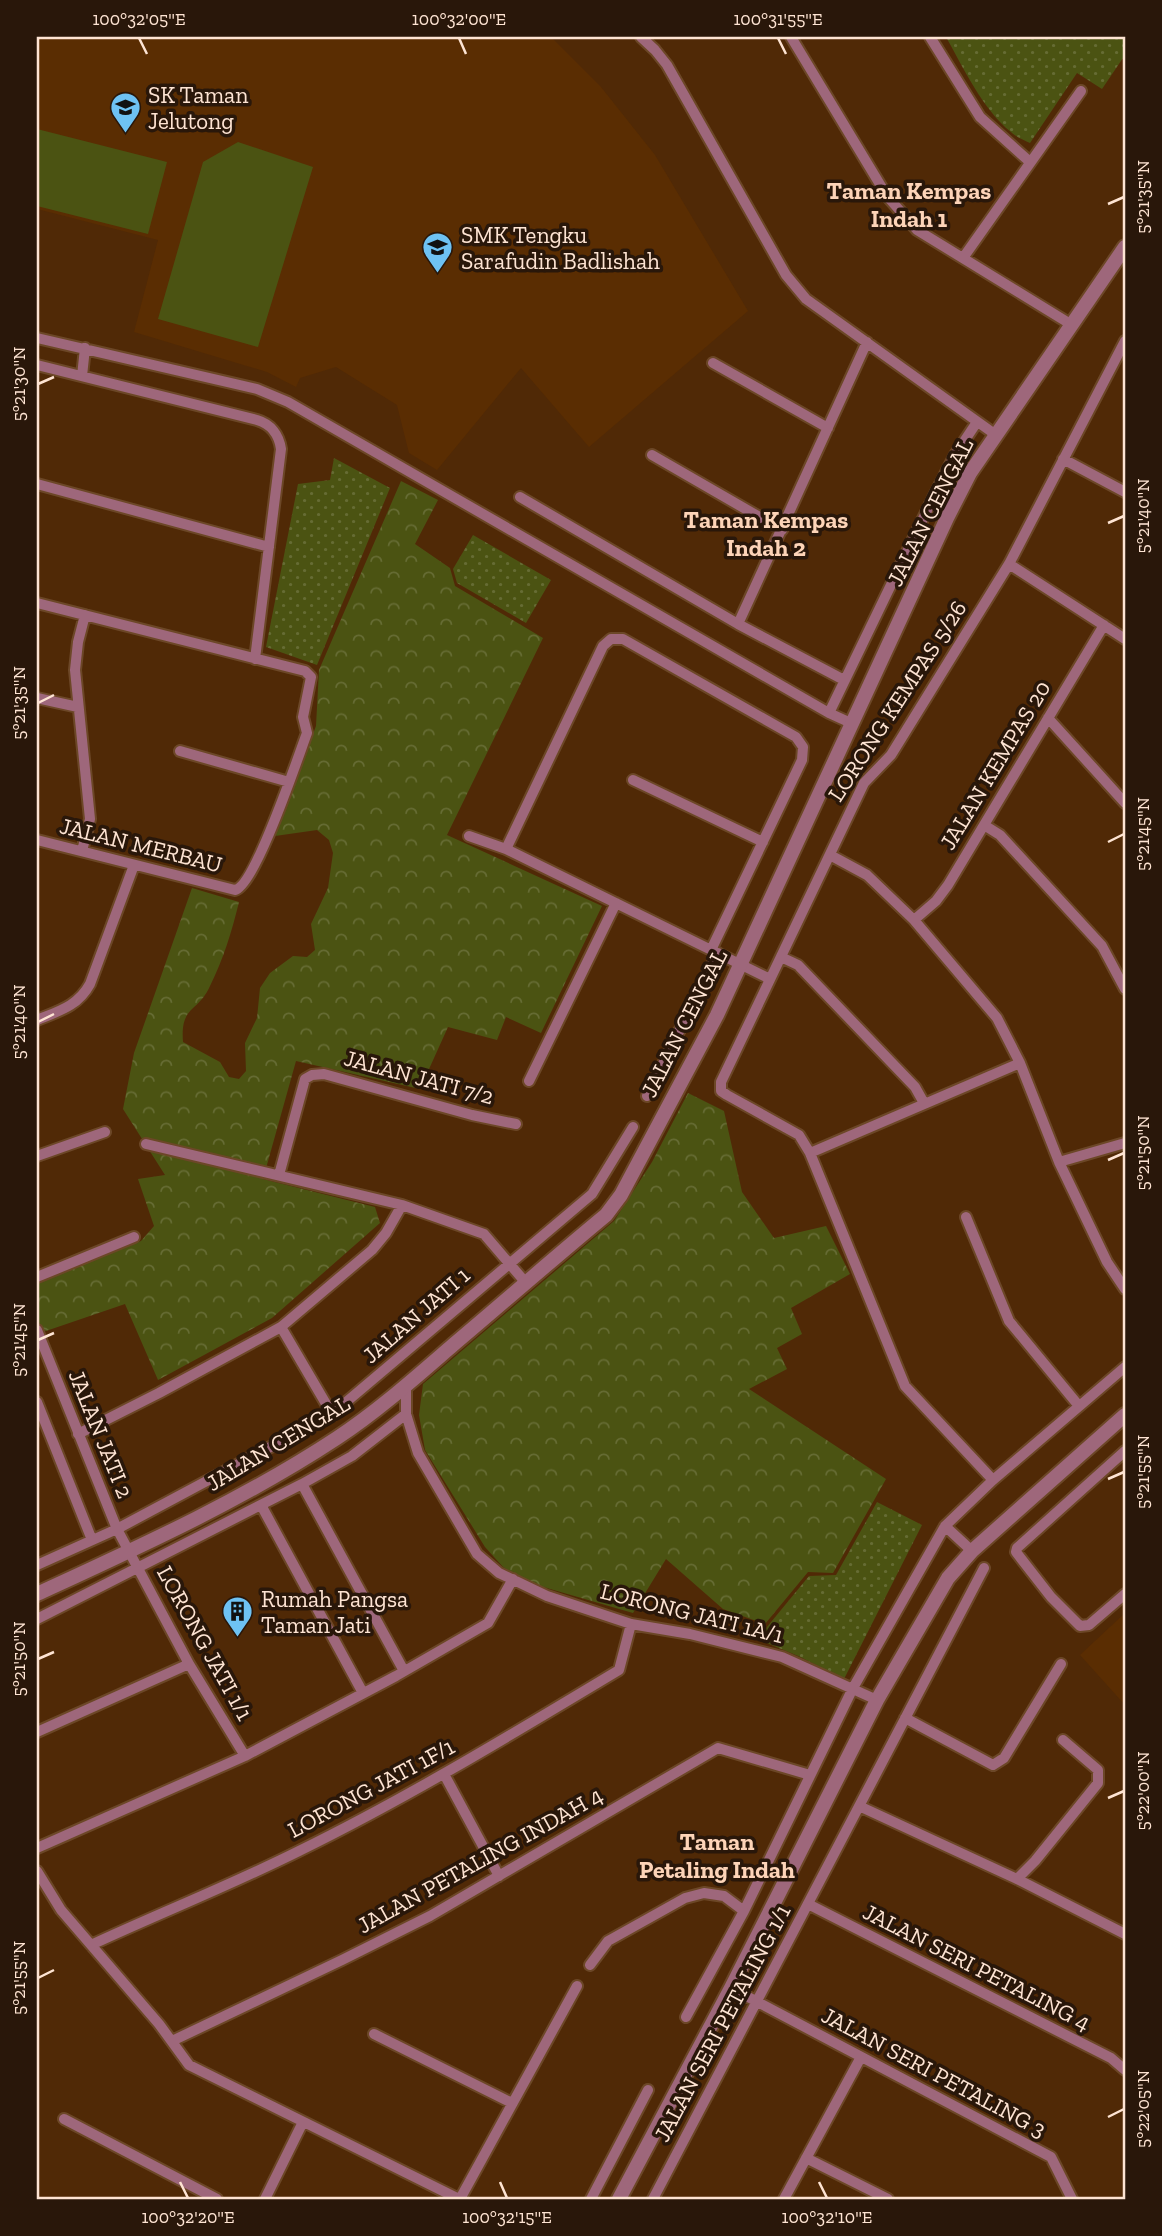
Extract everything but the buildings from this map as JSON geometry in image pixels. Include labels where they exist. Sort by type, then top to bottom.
[{"type":"street","points":[[641,37],[667,65],[786,275],[806,299],[996,435]]},
{"type":"street","points":[[791,37],[887,196],[917,230],[1072,326]]},
{"type":"street","points":[[930,37],[980,117],[1030,162]]},
{"type":"street","points":[[963,258],[1081,91]]},
{"type":"street","name":"JALAN CENGAL","points":[[37,1594],[129,1552],[286,1469],[339,1437],[406,1385],[606,1215],[621,1195],[717,1015],[970,473],[1125,247]]},
{"type":"street","points":[[37,338],[257,389],[288,402],[828,713],[853,724]]},
{"type":"street","name":"LORONG KEMPAS 5/26","points":[[810,1153],[799,1135],[721,1091],[721,1082],[864,783],[891,755],[1009,564],[1125,341]]},
{"type":"street","points":[[738,624],[867,342]]},
{"type":"street","points":[[82,376],[85,348]]},
{"type":"street","points":[[713,363],[828,428]]},
{"type":"street","points":[[37,365],[257,420],[270,426],[281,449],[255,659]]},
{"type":"street","points":[[828,713],[955,455],[977,422]]},
{"type":"street","points":[[652,455],[782,530]]},
{"type":"street","points":[[1063,459],[1125,492]]},
{"type":"street","points":[[37,484],[269,547]]},
{"type":"street","points":[[520,497],[738,624],[844,680]]},
{"type":"street","points":[[1009,564],[1125,639]]},
{"type":"street","points":[[37,603],[304,671],[311,677],[303,718],[307,733],[289,782],[180,751]]},
{"type":"street","points":[[82,851],[90,819],[75,670],[85,615]]},
{"type":"street","name":"JALAN KEMPAS 20","points":[[914,920],[936,901],[948,885],[1104,625]]},
{"type":"street","points":[[506,849],[603,646],[611,639],[623,639],[796,737],[803,747],[802,760],[648,1096]]},
{"type":"street","points":[[37,698],[78,707]]},
{"type":"street","points":[[1048,718],[1125,803]]},
{"type":"street","points":[[633,780],[763,842]]},
{"type":"street","name":"JALAN MERBAU","points":[[37,840],[235,890],[240,889],[268,836],[289,782]]},
{"type":"street","points":[[984,825],[1000,835],[1102,946],[1125,989]]},
{"type":"street","points":[[469,836],[506,849],[770,979]]},
{"type":"street","points":[[830,855],[867,875],[914,920],[997,1018],[1020,1063],[1059,1162],[1107,1262],[1125,1289]]},
{"type":"street","points":[[37,1020],[68,1008],[82,998],[90,984],[134,864]]},
{"type":"street","points":[[529,1081],[617,903]]},
{"type":"street","points":[[781,957],[799,965],[915,1087],[924,1103]]},
{"type":"street","points":[[993,1480],[905,1386],[810,1153],[1020,1063]]},
{"type":"street","name":"JALAN JATI 7/2","points":[[279,1175],[305,1080],[312,1075],[324,1074],[472,1115],[516,1124]]},
{"type":"street","name":"JALAN JATI 1","points":[[37,1565],[117,1529],[332,1414],[592,1194],[633,1127]]},
{"type":"street","points":[[37,1156],[105,1132]]},
{"type":"street","points":[[1059,1162],[1125,1143]]},
{"type":"street","points":[[146,1144],[402,1205],[484,1234],[526,1283]]},
{"type":"street","points":[[78,1434],[281,1327],[373,1250],[402,1205]]},
{"type":"street","points":[[966,1217],[1009,1321],[1079,1406]]},
{"type":"street","points":[[38,1274],[134,1237]]},
{"type":"street","points":[[281,1327],[332,1414]]},
{"type":"street","name":"JALAN JATI 2","points":[[37,1330],[117,1529],[129,1552]]},
{"type":"street","points":[[686,2017],[744,1911],[853,1688],[945,1526],[993,1480],[1125,1367]]},
{"type":"street","name":"LORONG JATI 1A/1","points":[[406,1385],[406,1414],[418,1454],[477,1554],[499,1573],[547,1596],[631,1624],[690,1634],[782,1657],[877,1700]]},
{"type":"street","points":[[37,1402],[92,1540]]},
{"type":"street","points":[[37,1619],[302,1484],[352,1456],[406,1414]]},
{"type":"street","points":[[619,2199],[731,1988],[877,1700],[948,1578],[972,1551],[1125,1415]]},
{"type":"street","points":[[1125,1451],[1017,1548],[1016,1552],[1073,1622],[1084,1627],[1095,1621],[1125,1594]]},
{"type":"street","points":[[302,1484],[404,1671]]},
{"type":"street","points":[[261,1505],[363,1693]]},
{"type":"street","points":[[945,1526],[972,1551]]},
{"type":"street","name":"LORONG JATI 1/1","points":[[129,1552],[189,1664],[245,1756]]},
{"type":"street","name":"JALAN SERI PETALING 1/1","points":[[653,2199],[984,1568]]},
{"type":"street","points":[[37,1848],[245,1756],[404,1671],[488,1623],[513,1579]]},
{"type":"street","name":"LORONG JATI 1F/1","points":[[91,1945],[299,1851],[444,1774],[619,1670],[631,1624]]},
{"type":"street","points":[[37,1732],[189,1664]]},
{"type":"street","points":[[905,1718],[993,1765],[1004,1758],[1060,1664]]},
{"type":"street","points":[[1017,1879],[1035,1861],[1098,1783],[1098,1770],[1063,1740]]},
{"type":"street","name":"JALAN PETALING INDAH 4","points":[[172,2041],[342,1961],[430,1916],[718,1748],[810,1775]]},
{"type":"street","points":[[444,1774],[499,1876]]},
{"type":"street","points":[[859,1806],[1017,1879],[1125,1934]]},
{"type":"street","points":[[37,1871],[61,1910],[172,2041],[189,2065],[459,2199],[577,1986]]},
{"type":"street","points":[[590,1965],[608,1941],[685,1898],[704,1893],[724,1896],[744,1911]]},
{"type":"street","name":"JALAN SERI PETALING 4","points":[[808,1904],[1111,2058],[1125,2070]]},
{"type":"street","name":"JALAN SERI PETALING 3","points":[[731,1988],[1051,2157],[1072,2199]]},
{"type":"street","points":[[374,2034],[512,2103]]},
{"type":"street","points":[[784,2199],[862,2057]]},
{"type":"street","points":[[591,2199],[648,2090]]},
{"type":"street","points":[[64,2119],[217,2199]]},
{"type":"street","points":[[265,2199],[303,2122]]},
{"type":"street","points":[[806,2158],[888,2199]]},
{"type":"street","points":[[861,2199],[866,2188]]},
{"type":"shaded area","name":"SMK Tengku Sarafudin Badlishah","points":[[37,37],[551,37],[601,87],[655,155],[748,311],[589,447],[521,368],[437,470],[409,453],[397,405],[336,367],[300,378],[296,387],[267,372],[134,332],[158,240],[37,209]]},
{"type":"shaded area","points":[[1125,1613],[1125,1705],[1080,1655]]},
{"type":"green space","points":[[946,37],[1125,37],[1125,55],[1102,89],[1077,73],[1030,143],[1013,134],[991,112],[974,88]]},
{"type":"green space","points":[[37,129],[167,162],[148,234],[37,206]]},
{"type":"green space","points":[[238,142],[313,167],[258,347],[158,319],[203,162]]},
{"type":"green space","points":[[334,458],[390,488],[317,665],[266,647],[298,484],[330,480]]},
{"type":"green space","points":[[401,481],[438,500],[415,544],[450,568],[455,586],[543,638],[447,835],[602,906],[541,1033],[506,1017],[497,1040],[448,1027],[420,1089],[296,1061],[263,1179],[375,1207],[380,1223],[272,1318],[158,1380],[125,1304],[43,1332],[37,1317],[37,1281],[141,1241],[154,1226],[138,1179],[165,1175],[123,1109],[134,1053],[192,888],[239,902],[215,976],[205,995],[187,1015],[183,1030],[183,1042],[220,1062],[229,1077],[239,1079],[246,1071],[245,1043],[257,1018],[260,988],[270,973],[293,956],[307,957],[315,950],[311,924],[328,888],[333,853],[329,840],[317,830],[275,836],[316,726],[319,670]]},
{"type":"green space","points":[[473,535],[551,580],[526,623],[457,583],[453,569]]},
{"type":"green space","points":[[688,1093],[724,1111],[742,1192],[774,1238],[826,1226],[850,1274],[791,1308],[802,1334],[777,1348],[787,1369],[749,1389],[886,1479],[833,1573],[808,1572],[765,1624],[723,1609],[666,1559],[633,1613],[526,1582],[503,1567],[485,1547],[425,1450],[419,1415],[423,1384],[614,1221],[652,1162]]},
{"type":"green space","points":[[877,1502],[922,1525],[844,1679],[757,1639],[809,1576],[836,1575]]},
{"type":"place","name":"SK Taman Jelutong","points":[[125,135]]},
{"type":"place","name":"SMK Tengku Sarafudin Badlishah","points":[[438,275]]},
{"type":"place","name":"Rumah Pangsa Taman Jati","points":[[238,1639]]},
{"type":"district","name":"Taman Kempas Indah 1","points":[[909,204]]},
{"type":"district","name":"Taman Kempas Indah 2","points":[[766,533]]},
{"type":"district","name":"Taman Petaling Indah","points":[[717,1855]]}]
